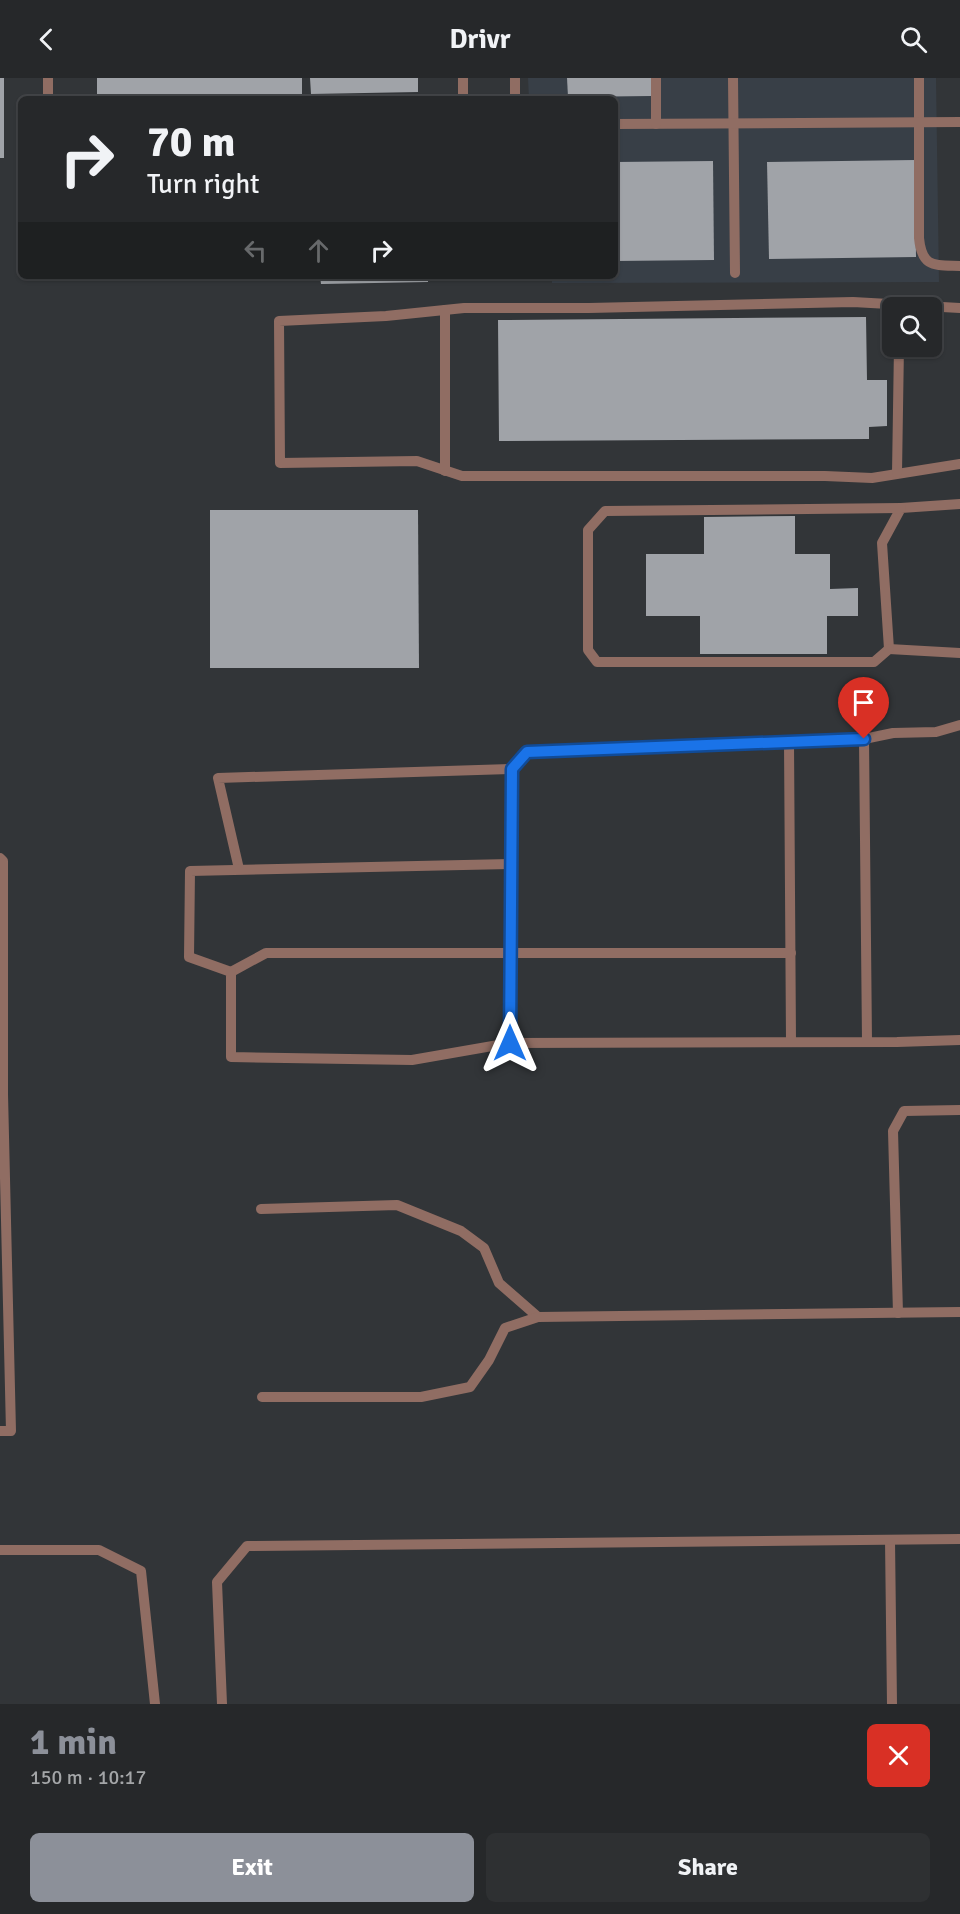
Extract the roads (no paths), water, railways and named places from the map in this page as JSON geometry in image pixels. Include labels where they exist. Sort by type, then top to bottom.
[{"type":"lane","points":[[48,78],[48,96]]},
{"type":"lane","points":[[463,78],[463,96]]},
{"type":"lane","points":[[515,78],[515,96]]},
{"type":"lane","points":[[656,78],[656,124]]},
{"type":"lane","points":[[733,78],[735,273]]},
{"type":"lane","points":[[920,78],[920,252],[928,262],[960,266]]},
{"type":"lane","points":[[618,124],[960,122]]},
{"type":"lane","points":[[882,305],[853,302],[589,308],[464,308],[386,316],[279,321],[280,464],[417,461],[462,476],[872,478],[960,464]]},
{"type":"lane","points":[[942,307],[960,308]]},
{"type":"lane","points":[[445,310],[445,471]]},
{"type":"lane","points":[[897,473],[899,357]]},
{"type":"lane","points":[[960,504],[901,508],[604,511],[588,530],[588,650],[597,662],[874,662],[889,649],[960,653]]},
{"type":"lane","points":[[889,649],[882,543],[901,508]]},
{"type":"lane","points":[[510,1043],[512,769],[527,752],[864,739],[893,734],[936,732],[960,725]]},
{"type":"lane","points":[[864,739],[867,1042]]},
{"type":"lane","points":[[789,742],[791,1042]]},
{"type":"lane","points":[[239,869],[218,778],[512,769]]},
{"type":"lane","points":[[0,858],[3,861],[2,1121],[11,1431],[0,1431]]},
{"type":"lane","points":[[511,864],[190,871],[189,957],[231,972],[266,953],[790,953]]},
{"type":"lane","points":[[231,972],[231,1057],[412,1060],[510,1043],[960,1040]]},
{"type":"lane","points":[[898,1313],[893,1131],[904,1111],[960,1110]]},
{"type":"lane","points":[[261,1209],[398,1205],[461,1231],[484,1248],[499,1283],[538,1317]]},
{"type":"lane","points":[[262,1397],[421,1397],[470,1387],[489,1360],[505,1328],[538,1317],[960,1312]]},
{"type":"lane","points":[[222,1704],[217,1582],[247,1546],[960,1539]]},
{"type":"lane","points":[[890,1540],[892,1704]]},
{"type":"lane","points":[[0,1550],[99,1550],[141,1571],[155,1704]]}]
